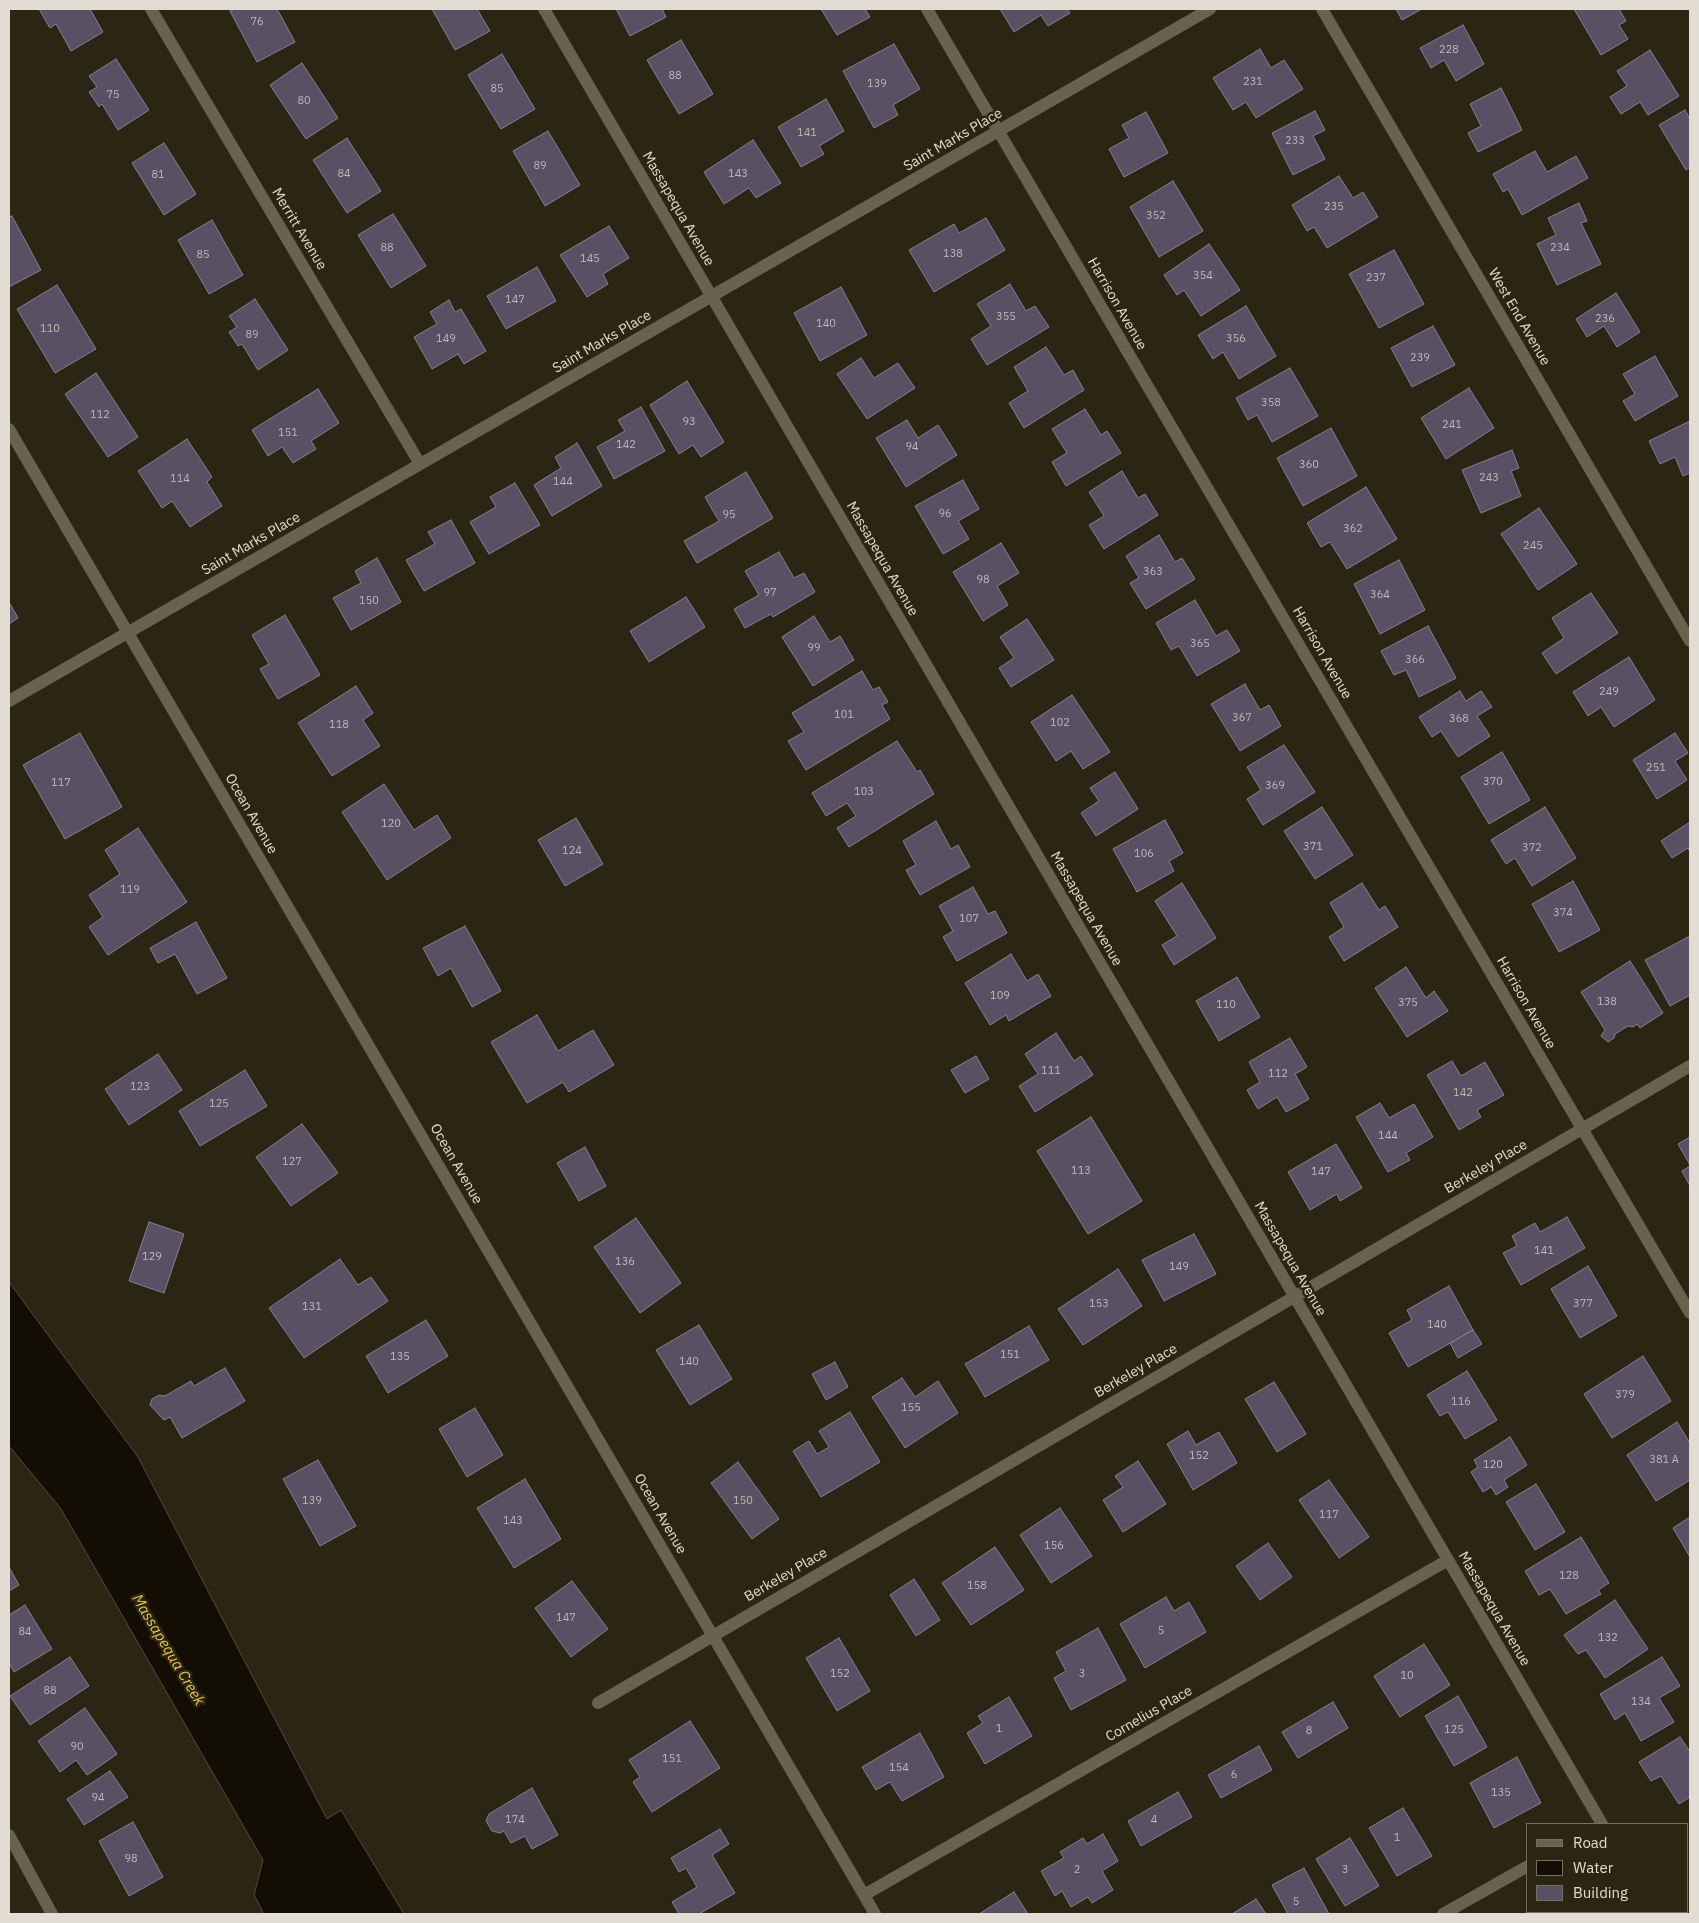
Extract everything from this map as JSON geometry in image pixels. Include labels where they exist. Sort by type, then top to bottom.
[{"type":"street","name":"Merritt Avenue","points":[[151,9],[420,464]]},
{"type":"street","name":"Massapequa Avenue","points":[[544,9],[1601,1823]]},
{"type":"street","name":"Harrison Avenue","points":[[927,9],[1690,1313]]},
{"type":"street","name":"Saint Marks Place","points":[[9,701],[1210,9]]},
{"type":"street","name":"West End Avenue","points":[[1322,9],[1690,641]]},
{"type":"street","name":"Ocean Avenue","points":[[9,429],[875,1914]]},
{"type":"street","name":"Berkeley Place","points":[[598,1703],[1690,1066]]},
{"type":"street","name":"Cornelius Place","points":[[864,1895],[1448,1560]]},
{"type":"street","points":[[9,1835],[52,1914]]},
{"type":"street","points":[[1443,1914],[1526,1867]]},
{"type":"water","name":"Massapequa Creek","points":[[9,1282],[138,1457],[327,1819],[341,1810],[404,1914],[264,1914],[254,1895],[263,1860],[61,1509],[9,1446]]},
{"type":"building","points":[[39,9],[90,9],[103,32],[71,51],[56,24],[50,28]]},
{"type":"building","points":[[235,9],[277,9],[295,42],[257,62],[230,11]]},
{"type":"building","points":[[432,9],[477,9],[490,31],[455,50]]},
{"type":"building","points":[[616,9],[662,9],[666,17],[630,36]]},
{"type":"building","points":[[821,9],[865,9],[870,17],[837,35]]},
{"type":"building","points":[[1000,9],[1067,9],[1070,13],[1048,26],[1041,15],[1014,32]]},
{"type":"building","points":[[1396,9],[1422,9],[1402,20]]},
{"type":"building","points":[[1574,9],[1619,9],[1626,21],[1619,25],[1628,39],[1601,55]]},
{"type":"building","points":[[1463,25],[1484,64],[1456,81],[1444,60],[1431,68],[1420,48]]},
{"type":"building","points":[[681,40],[713,94],[679,114],[647,60]]},
{"type":"building","points":[[894,44],[920,89],[893,105],[898,115],[874,128],[843,71]]},
{"type":"building","points":[[1260,49],[1271,68],[1284,60],[1303,89],[1256,118],[1246,102],[1233,110],[1213,78]]},
{"type":"building","points":[[1650,50],[1679,96],[1648,115],[1640,102],[1621,114],[1610,97],[1627,86],[1617,71]]},
{"type":"building","points":[[502,54],[535,109],[501,129],[468,75]]},
{"type":"building","points":[[116,59],[149,110],[118,130],[102,104],[99,107],[89,92],[97,87],[89,76]]},
{"type":"building","points":[[302,63],[338,118],[306,139],[270,85]]},
{"type":"building","points":[[1501,88],[1522,130],[1478,152],[1468,133],[1481,126],[1470,104]]},
{"type":"building","points":[[826,99],[844,131],[819,146],[824,154],[801,167],[778,127]]},
{"type":"building","points":[[1685,110],[1690,119],[1690,167],[1686,170],[1659,125]]},
{"type":"building","points":[[1315,111],[1325,130],[1313,136],[1325,159],[1293,175],[1272,133]]},
{"type":"building","points":[[1146,112],[1168,153],[1124,177],[1109,149],[1129,138],[1122,125]]},
{"type":"building","points":[[548,131],[580,185],[545,206],[513,151]]},
{"type":"building","points":[[347,138],[381,191],[347,213],[313,160]]},
{"type":"building","points":[[753,140],[781,183],[756,198],[749,188],[724,204],[704,172]]},
{"type":"building","points":[[164,143],[196,194],[164,215],[132,163]]},
{"type":"building","points":[[1535,151],[1547,172],[1576,156],[1588,178],[1522,215],[1508,189],[1503,192],[1493,174]]},
{"type":"building","points":[[1339,176],[1353,198],[1363,192],[1378,217],[1327,248],[1314,227],[1307,231],[1292,205]]},
{"type":"building","points":[[1173,181],[1203,231],[1159,257],[1130,207]]},
{"type":"building","points":[[1579,203],[1587,221],[1581,223],[1601,264],[1557,285],[1537,244],[1556,235],[1548,218]]},
{"type":"building","points":[[393,214],[426,266],[391,288],[358,235]]},
{"type":"building","points":[[12,216],[41,270],[9,287],[9,217]]},
{"type":"building","points":[[986,218],[1005,250],[934,292],[909,250],[954,224],[959,233]]},
{"type":"building","points":[[212,220],[243,275],[209,294],[178,240]]},
{"type":"building","points":[[609,226],[629,258],[603,274],[608,284],[587,297],[560,255]]},
{"type":"building","points":[[1209,244],[1240,290],[1201,316],[1184,290],[1177,295],[1164,275]]},
{"type":"building","points":[[1394,250],[1424,304],[1379,328],[1349,274]]},
{"type":"building","points":[[537,267],[556,301],[506,329],[487,296]]},
{"type":"building","points":[[1010,284],[1026,311],[1035,306],[1049,327],[987,365],[971,339],[991,326],[977,304]]},
{"type":"building","points":[[57,285],[96,349],[55,373],[17,309]]},
{"type":"building","points":[[841,287],[867,335],[820,361],[794,313]]},
{"type":"building","points":[[1616,293],[1640,332],[1617,347],[1604,326],[1587,337],[1576,319]]},
{"type":"building","points":[[255,299],[288,350],[258,370],[242,344],[238,346],[229,332],[237,327],[229,316]]},
{"type":"building","points":[[449,300],[455,312],[461,309],[486,351],[464,364],[458,354],[432,369],[414,337],[437,324],[430,312]]},
{"type":"building","points":[[1246,306],[1276,356],[1239,379],[1223,352],[1213,359],[1198,335]]},
{"type":"building","points":[[1433,326],[1455,365],[1412,387],[1391,348]]},
{"type":"building","points":[[1046,347],[1064,375],[1073,370],[1084,390],[1024,428],[1009,403],[1028,391],[1014,367]]},
{"type":"building","points":[[1655,356],[1678,396],[1635,421],[1623,401],[1635,394],[1623,374]]},
{"type":"building","points":[[861,358],[874,378],[898,363],[915,388],[867,419],[837,374]]},
{"type":"building","points":[[1290,368],[1318,416],[1272,442],[1257,415],[1248,420],[1236,398]]},
{"type":"building","points":[[96,373],[138,437],[108,457],[65,394]]},
{"type":"building","points":[[687,381],[724,442],[701,457],[693,445],[679,454],[650,405]]},
{"type":"building","points":[[1469,388],[1494,428],[1446,459],[1421,418]]},
{"type":"building","points":[[318,389],[339,423],[311,441],[316,449],[293,463],[282,447],[268,456],[252,430]]},
{"type":"building","points":[[641,407],[665,451],[614,479],[597,447],[625,431],[618,420]]},
{"type":"building","points":[[1085,409],[1101,435],[1107,431],[1121,453],[1066,486],[1052,462],[1067,453],[1052,429]]},
{"type":"building","points":[[907,420],[918,438],[938,425],[957,455],[906,487],[876,438]]},
{"type":"building","points":[[1690,421],[1690,473],[1683,476],[1675,457],[1660,464],[1649,441]]},
{"type":"building","points":[[1331,428],[1357,476],[1303,506],[1277,458]]},
{"type":"building","points":[[187,439],[212,477],[207,482],[222,506],[190,527],[172,501],[162,508],[138,471]]},
{"type":"building","points":[[577,443],[602,486],[552,516],[534,485],[561,468],[555,457]]},
{"type":"building","points":[[1512,450],[1519,468],[1511,471],[1521,496],[1481,513],[1462,470]]},
{"type":"building","points":[[1122,471],[1138,498],[1145,494],[1158,515],[1104,549],[1089,525],[1104,516],[1089,492]]},
{"type":"building","points":[[746,472],[773,518],[697,563],[684,541],[719,521],[705,497]]},
{"type":"building","points":[[963,480],[979,509],[958,521],[969,539],[943,554],[915,506]]},
{"type":"building","points":[[515,483],[540,525],[489,554],[470,522],[496,507],[490,497]]},
{"type":"building","points":[[1366,487],[1397,539],[1347,569],[1330,542],[1321,547],[1307,523]]},
{"type":"building","points":[[1539,508],[1577,564],[1538,590],[1501,534]]},
{"type":"building","points":[[451,520],[475,563],[424,591],[406,560],[435,544],[428,532]]},
{"type":"building","points":[[1159,535],[1175,562],[1182,558],[1195,579],[1146,609],[1130,583],[1139,578],[1126,556]]},
{"type":"building","points":[[1001,543],[1019,573],[997,586],[1008,605],[983,621],[953,572]]},
{"type":"building","points":[[779,552],[794,578],[804,573],[815,592],[773,617],[771,614],[745,628],[734,609],[759,595],[745,571]]},
{"type":"building","points":[[377,558],[401,602],[351,630],[333,598],[361,583],[355,571]]},
{"type":"building","points":[[1399,560],[1425,610],[1380,634],[1354,584]]},
{"type":"building","points":[[1591,593],[1618,633],[1556,674],[1542,653],[1564,638],[1552,618]]},
{"type":"building","points":[[686,597],[705,627],[649,662],[630,631]]},
{"type":"building","points":[[1195,600],[1216,636],[1227,630],[1240,651],[1197,676],[1179,646],[1171,650],[1156,623]]},
{"type":"building","points":[[9,602],[18,618],[9,624]]},
{"type":"building","points":[[285,615],[320,675],[278,699],[260,669],[269,664],[252,635]]},
{"type":"building","points":[[814,616],[830,642],[840,636],[854,660],[813,686],[782,637]]},
{"type":"building","points":[[1027,619],[1054,660],[1011,687],[999,668],[1014,658],[1000,637]]},
{"type":"building","points":[[1428,626],[1456,678],[1419,697],[1406,670],[1394,675],[1381,651]]},
{"type":"building","points":[[1629,657],[1655,700],[1614,727],[1601,707],[1588,716],[1573,692]]},
{"type":"building","points":[[862,671],[873,690],[879,687],[888,702],[882,705],[890,719],[806,770],[788,741],[804,732],[792,713]]},
{"type":"building","points":[[1245,684],[1260,710],[1269,705],[1281,726],[1240,751],[1211,704]]},
{"type":"building","points":[[356,686],[373,713],[363,720],[380,746],[332,776],[298,723]]},
{"type":"building","points":[[1460,691],[1466,701],[1481,691],[1492,707],[1477,716],[1490,736],[1458,757],[1441,731],[1432,737],[1419,717]]},
{"type":"building","points":[[1072,695],[1110,752],[1083,769],[1071,751],[1056,761],[1031,722]]},
{"type":"building","points":[[80,733],[122,807],[65,839],[23,765]]},
{"type":"building","points":[[1675,733],[1688,753],[1675,761],[1687,780],[1657,799],[1633,760]]},
{"type":"building","points":[[897,741],[917,772],[920,770],[934,794],[849,847],[837,828],[856,816],[847,803],[826,816],[812,793]]},
{"type":"building","points":[[1284,745],[1315,792],[1263,825],[1247,799],[1261,790],[1247,767]]},
{"type":"building","points":[[1502,752],[1530,800],[1489,824],[1461,777]]},
{"type":"building","points":[[1115,772],[1138,809],[1096,836],[1081,813],[1099,801],[1090,788]]},
{"type":"building","points":[[384,784],[414,830],[437,815],[451,838],[387,880],[342,812]]},
{"type":"building","points":[[1322,807],[1353,855],[1315,879],[1284,831]]},
{"type":"building","points":[[1545,807],[1576,858],[1532,886],[1515,858],[1506,864],[1491,840]]},
{"type":"building","points":[[576,818],[603,864],[565,886],[538,840]]},
{"type":"building","points":[[1165,820],[1183,853],[1169,861],[1174,871],[1137,892],[1113,849]]},
{"type":"building","points":[[936,821],[951,849],[958,845],[970,867],[920,895],[906,870],[916,865],[903,841]]},
{"type":"building","points":[[1690,822],[1690,852],[1688,848],[1672,858],[1661,841]]},
{"type":"building","points":[[138,828],[187,902],[108,955],[89,927],[103,917],[89,895],[120,874],[105,850]]},
{"type":"building","points":[[1573,881],[1600,930],[1559,952],[1532,904]]},
{"type":"building","points":[[1182,883],[1216,938],[1174,965],[1162,945],[1177,936],[1155,901]]},
{"type":"building","points":[[1362,883],[1379,910],[1385,906],[1398,927],[1344,961],[1329,937],[1344,927],[1330,903]]},
{"type":"building","points":[[973,887],[988,914],[995,911],[1007,933],[957,961],[943,937],[953,931],[939,906]]},
{"type":"building","points":[[196,922],[227,978],[197,994],[175,954],[158,963],[150,948]]},
{"type":"building","points":[[465,926],[501,991],[472,1007],[451,968],[438,976],[423,948]]},
{"type":"building","points":[[1690,936],[1690,995],[1670,1006],[1645,960]]},
{"type":"building","points":[[1011,954],[1027,981],[1038,974],[1051,996],[1009,1021],[1006,1015],[990,1025],[965,983]]},
{"type":"building","points":[[1630,961],[1663,1013],[1640,1028],[1637,1024],[1633,1027],[1628,1026],[1615,1034],[1614,1038],[1608,1042],[1601,1036],[1605,1030],[1581,992]]},
{"type":"building","points":[[1406,967],[1426,998],[1434,991],[1448,1011],[1407,1037],[1375,988]]},
{"type":"building","points":[[1237,977],[1260,1017],[1219,1041],[1196,1001]]},
{"type":"building","points":[[537,1015],[558,1051],[593,1030],[614,1065],[569,1092],[563,1082],[527,1103],[491,1042]]},
{"type":"building","points":[[1056,1033],[1074,1061],[1081,1056],[1093,1075],[1035,1112],[1019,1086],[1038,1074],[1025,1054]]},
{"type":"building","points":[[1290,1038],[1307,1067],[1295,1074],[1309,1099],[1286,1112],[1277,1097],[1258,1109],[1247,1090],[1260,1082],[1249,1062]]},
{"type":"building","points":[[158,1054],[182,1090],[129,1125],[105,1089]]},
{"type":"building","points":[[976,1056],[989,1079],[965,1093],[951,1070]]},
{"type":"building","points":[[1452,1061],[1461,1076],[1485,1062],[1504,1095],[1477,1110],[1481,1117],[1459,1130],[1427,1075]]},
{"type":"building","points":[[245,1070],[267,1106],[200,1146],[179,1111]]},
{"type":"building","points":[[1380,1103],[1389,1118],[1414,1104],[1433,1137],[1406,1153],[1410,1160],[1388,1172],[1356,1117]]},
{"type":"building","points":[[1091,1117],[1142,1201],[1088,1234],[1037,1151]]},
{"type":"building","points":[[302,1124],[338,1173],[291,1206],[256,1157]]},
{"type":"building","points":[[1690,1137],[1690,1165],[1678,1144]]},
{"type":"building","points":[[1336,1144],[1362,1188],[1340,1201],[1337,1194],[1310,1210],[1288,1172]]},
{"type":"building","points":[[585,1147],[606,1186],[579,1201],[557,1163]]},
{"type":"building","points":[[1690,1166],[1690,1186],[1682,1171]]},
{"type":"building","points":[[1567,1217],[1585,1248],[1521,1285],[1503,1253],[1517,1246],[1512,1236],[1535,1223],[1540,1232]]},
{"type":"building","points":[[636,1218],[681,1283],[640,1313],[594,1247]]},
{"type":"building","points":[[149,1222],[184,1234],[164,1293],[129,1281]]},
{"type":"building","points":[[1194,1234],[1216,1274],[1164,1301],[1142,1260]]},
{"type":"building","points":[[340,1259],[358,1285],[371,1277],[388,1301],[304,1358],[269,1308]]},
{"type":"building","points":[[1588,1266],[1617,1316],[1580,1338],[1551,1289]]},
{"type":"building","points":[[1118,1269],[1142,1306],[1083,1345],[1058,1309]]},
{"type":"building","points":[[1449,1286],[1473,1330],[1408,1367],[1389,1333],[1412,1320],[1407,1310]]},
{"type":"building","points":[[426,1320],[448,1356],[388,1393],[366,1356]]},
{"type":"building","points":[[699,1325],[732,1379],[690,1405],[656,1350]]},
{"type":"building","points":[[1029,1326],[1049,1360],[985,1397],[965,1364]]},
{"type":"building","points":[[1473,1330],[1482,1344],[1458,1358],[1450,1343]]},
{"type":"building","points":[[1643,1356],[1671,1401],[1612,1438],[1584,1394]]},
{"type":"building","points":[[835,1362],[848,1387],[826,1400],[812,1374]]},
{"type":"building","points":[[225,1368],[245,1401],[182,1438],[170,1417],[164,1420],[150,1405],[152,1399],[159,1395],[165,1396],[191,1381],[194,1386]]},
{"type":"building","points":[[1467,1371],[1497,1420],[1465,1439],[1448,1412],[1440,1416],[1427,1395]]},
{"type":"building","points":[[902,1378],[915,1397],[938,1381],[958,1413],[905,1448],[872,1397]]},
{"type":"building","points":[[1274,1382],[1306,1434],[1277,1452],[1245,1399]]},
{"type":"building","points":[[475,1408],[503,1455],[467,1477],[439,1429]]},
{"type":"building","points":[[850,1412],[880,1462],[821,1497],[793,1451],[809,1441],[817,1454],[829,1447],[819,1431]]},
{"type":"building","points":[[1677,1422],[1690,1443],[1690,1480],[1656,1501],[1627,1455]]},
{"type":"building","points":[[1188,1431],[1196,1445],[1219,1432],[1237,1463],[1193,1490],[1167,1444]]},
{"type":"building","points":[[1510,1437],[1527,1465],[1504,1480],[1508,1487],[1496,1495],[1491,1487],[1483,1492],[1471,1472],[1478,1467],[1474,1460]]},
{"type":"building","points":[[318,1460],[356,1526],[320,1546],[283,1479]]},
{"type":"building","points":[[1138,1461],[1166,1504],[1123,1532],[1103,1500],[1123,1487],[1115,1476]]},
{"type":"building","points":[[738,1462],[779,1519],[752,1539],[711,1483]]},
{"type":"building","points":[[525,1479],[561,1539],[514,1568],[477,1508]]},
{"type":"building","points":[[1329,1480],[1369,1537],[1339,1558],[1299,1500]]},
{"type":"building","points":[[1536,1484],[1565,1532],[1535,1550],[1506,1502]]},
{"type":"building","points":[[1060,1508],[1092,1556],[1051,1583],[1020,1535]]},
{"type":"building","points":[[1690,1517],[1690,1557],[1673,1528]]},
{"type":"building","points":[[1581,1537],[1609,1583],[1598,1590],[1601,1594],[1566,1614],[1550,1589],[1539,1595],[1525,1571]]},
{"type":"building","points":[[1268,1543],[1292,1577],[1260,1600],[1236,1566]]},
{"type":"building","points":[[995,1547],[1024,1590],[971,1625],[942,1583]]},
{"type":"building","points":[[9,1567],[19,1585],[9,1591]]},
{"type":"building","points":[[914,1579],[940,1620],[916,1636],[890,1595]]},
{"type":"building","points":[[572,1581],[608,1629],[571,1657],[535,1608]]},
{"type":"building","points":[[1166,1597],[1174,1611],[1189,1602],[1206,1632],[1145,1668],[1120,1624]]},
{"type":"building","points":[[1615,1600],[1648,1649],[1605,1678],[1586,1650],[1578,1654],[1564,1635]]},
{"type":"building","points":[[25,1605],[52,1649],[14,1672],[9,1663],[9,1615]]},
{"type":"building","points":[[1098,1628],[1126,1680],[1071,1710],[1054,1678],[1066,1671],[1056,1652]]},
{"type":"building","points":[[839,1638],[870,1691],[837,1711],[806,1658]]},
{"type":"building","points":[[1424,1644],[1450,1685],[1400,1717],[1374,1676]]},
{"type":"building","points":[[70,1657],[89,1686],[30,1725],[10,1696]]},
{"type":"building","points":[[1662,1657],[1680,1686],[1659,1698],[1674,1722],[1641,1741],[1625,1713],[1615,1720],[1600,1694]]},
{"type":"building","points":[[1458,1696],[1487,1747],[1454,1766],[1425,1716]]},
{"type":"building","points":[[1009,1697],[1032,1736],[985,1764],[967,1733],[983,1723],[978,1716]]},
{"type":"building","points":[[1333,1702],[1348,1728],[1298,1758],[1282,1732]]},
{"type":"building","points":[[85,1708],[117,1754],[87,1775],[76,1760],[60,1772],[38,1741]]},
{"type":"building","points":[[690,1721],[720,1768],[652,1812],[633,1782],[640,1777],[629,1760]]},
{"type":"building","points":[[920,1733],[944,1777],[902,1801],[890,1782],[876,1790],[862,1767]]},
{"type":"building","points":[[1680,1737],[1690,1752],[1690,1797],[1679,1804],[1661,1776],[1651,1781],[1639,1762]]},
{"type":"building","points":[[1259,1746],[1272,1770],[1221,1798],[1208,1775]]},
{"type":"building","points":[[1517,1757],[1541,1803],[1494,1828],[1470,1783]]},
{"type":"building","points":[[110,1771],[128,1797],[84,1825],[67,1799]]},
{"type":"building","points":[[532,1788],[558,1835],[532,1849],[525,1836],[511,1843],[504,1831],[500,1833],[492,1831],[486,1821],[489,1814]]},
{"type":"building","points":[[1178,1792],[1192,1817],[1141,1846],[1128,1821]]},
{"type":"building","points":[[1403,1808],[1432,1856],[1397,1876],[1369,1828]]},
{"type":"building","points":[[133,1822],[163,1877],[129,1896],[99,1841]]},
{"type":"building","points":[[720,1829],[729,1844],[712,1855],[735,1893],[699,1914],[679,1914],[672,1902],[697,1887],[686,1868],[679,1872],[671,1858]]},
{"type":"building","points":[[1103,1834],[1118,1861],[1102,1871],[1113,1890],[1092,1903],[1088,1897],[1071,1907],[1062,1891],[1055,1896],[1041,1871],[1064,1858],[1060,1852],[1083,1838],[1087,1844]]},
{"type":"building","points":[[1350,1838],[1379,1886],[1345,1906],[1316,1859]]},
{"type":"building","points":[[1304,1868],[1329,1914],[1288,1914],[1272,1885]]},
{"type":"building","points":[[1014,1892],[1028,1914],[979,1914]]},
{"type":"building","points":[[1256,1899],[1266,1914],[1232,1914]]}]
